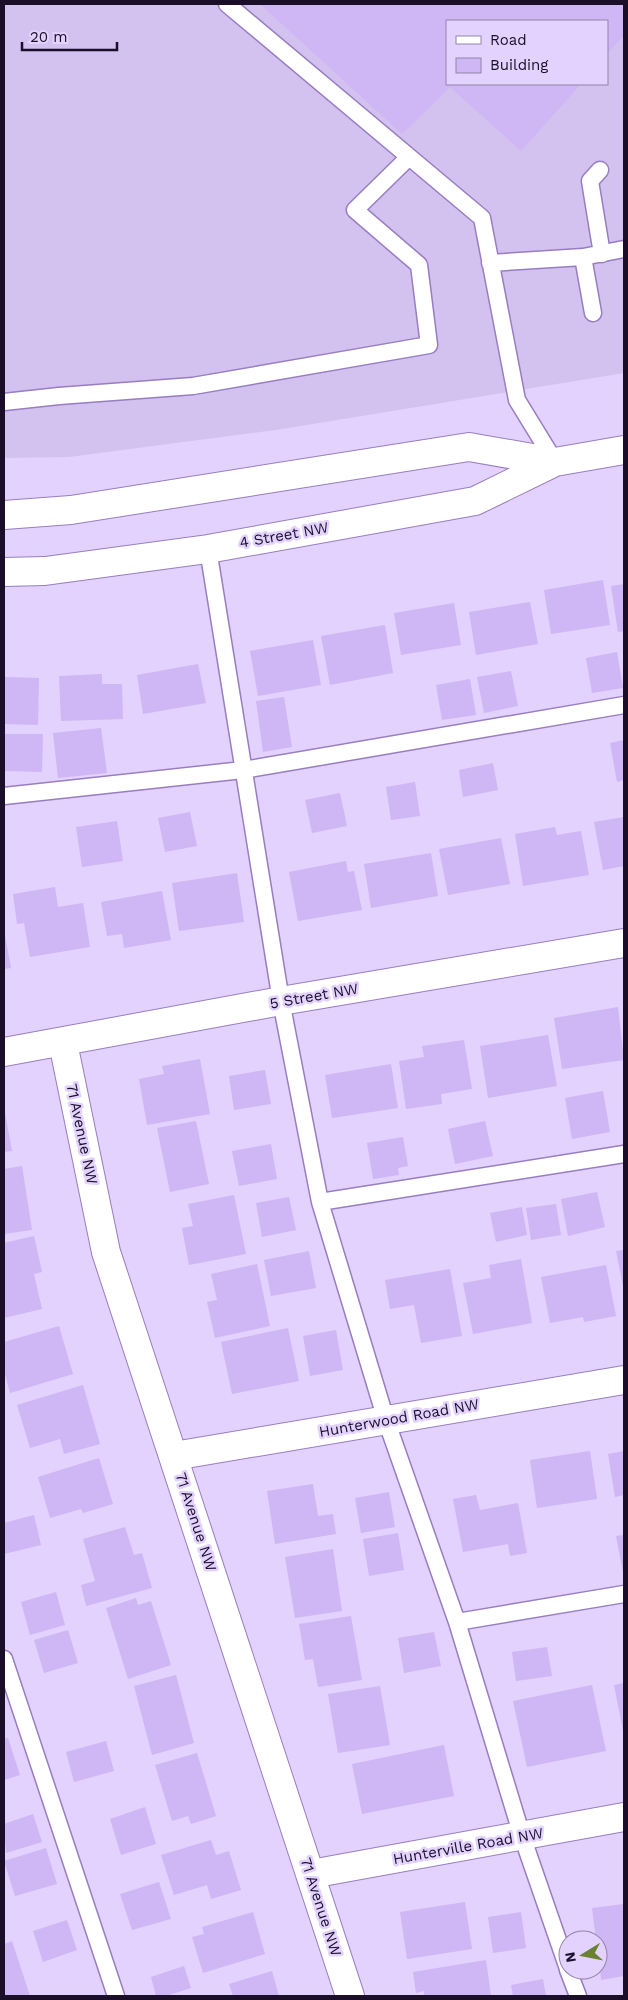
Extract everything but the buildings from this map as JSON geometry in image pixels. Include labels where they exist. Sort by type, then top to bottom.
[{"type":"street","name":"4 Street NW","points":[[4,515],[71,510],[469,447],[555,462]]},
{"type":"street","name":"4 Street NW","points":[[4,572],[45,571],[208,549],[476,501],[555,462],[624,450]]},
{"type":"street","name":"5 Street NW","points":[[4,1052],[63,1043],[281,1001],[624,942]]},
{"type":"street","name":"71 Avenue NW","points":[[63,1043],[106,1252],[350,1996]]},
{"type":"street","name":"Hunterwood Road NW","points":[[174,1456],[624,1380]]},
{"type":"street","name":"Hunterville Road NW","points":[[311,1874],[624,1817]]},
{"type":"lane","points":[[226,4],[482,218],[517,400],[555,462]]},
{"type":"lane","points":[[4,402],[193,386],[428,345],[419,265],[355,210],[409,157]]},
{"type":"lane","points":[[600,170],[590,181],[602,254]]},
{"type":"lane","points":[[490,263],[583,258],[624,249]]},
{"type":"lane","points":[[583,258],[594,313]]},
{"type":"lane","points":[[208,549],[281,1001],[320,1202],[386,1420],[457,1622],[522,1836],[558,1940]]},
{"type":"lane","points":[[4,796],[243,770],[624,705]]},
{"type":"lane","points":[[320,1202],[624,1154]]},
{"type":"lane","points":[[457,1622],[624,1594]]},
{"type":"lane","points":[[4,1659],[116,1996]]},
{"type":"lane","points":[[572,1980],[578,1996]]},
{"type":"shaded area","points":[[4,4],[624,4],[624,373],[276,430],[69,457],[4,458]]}]
